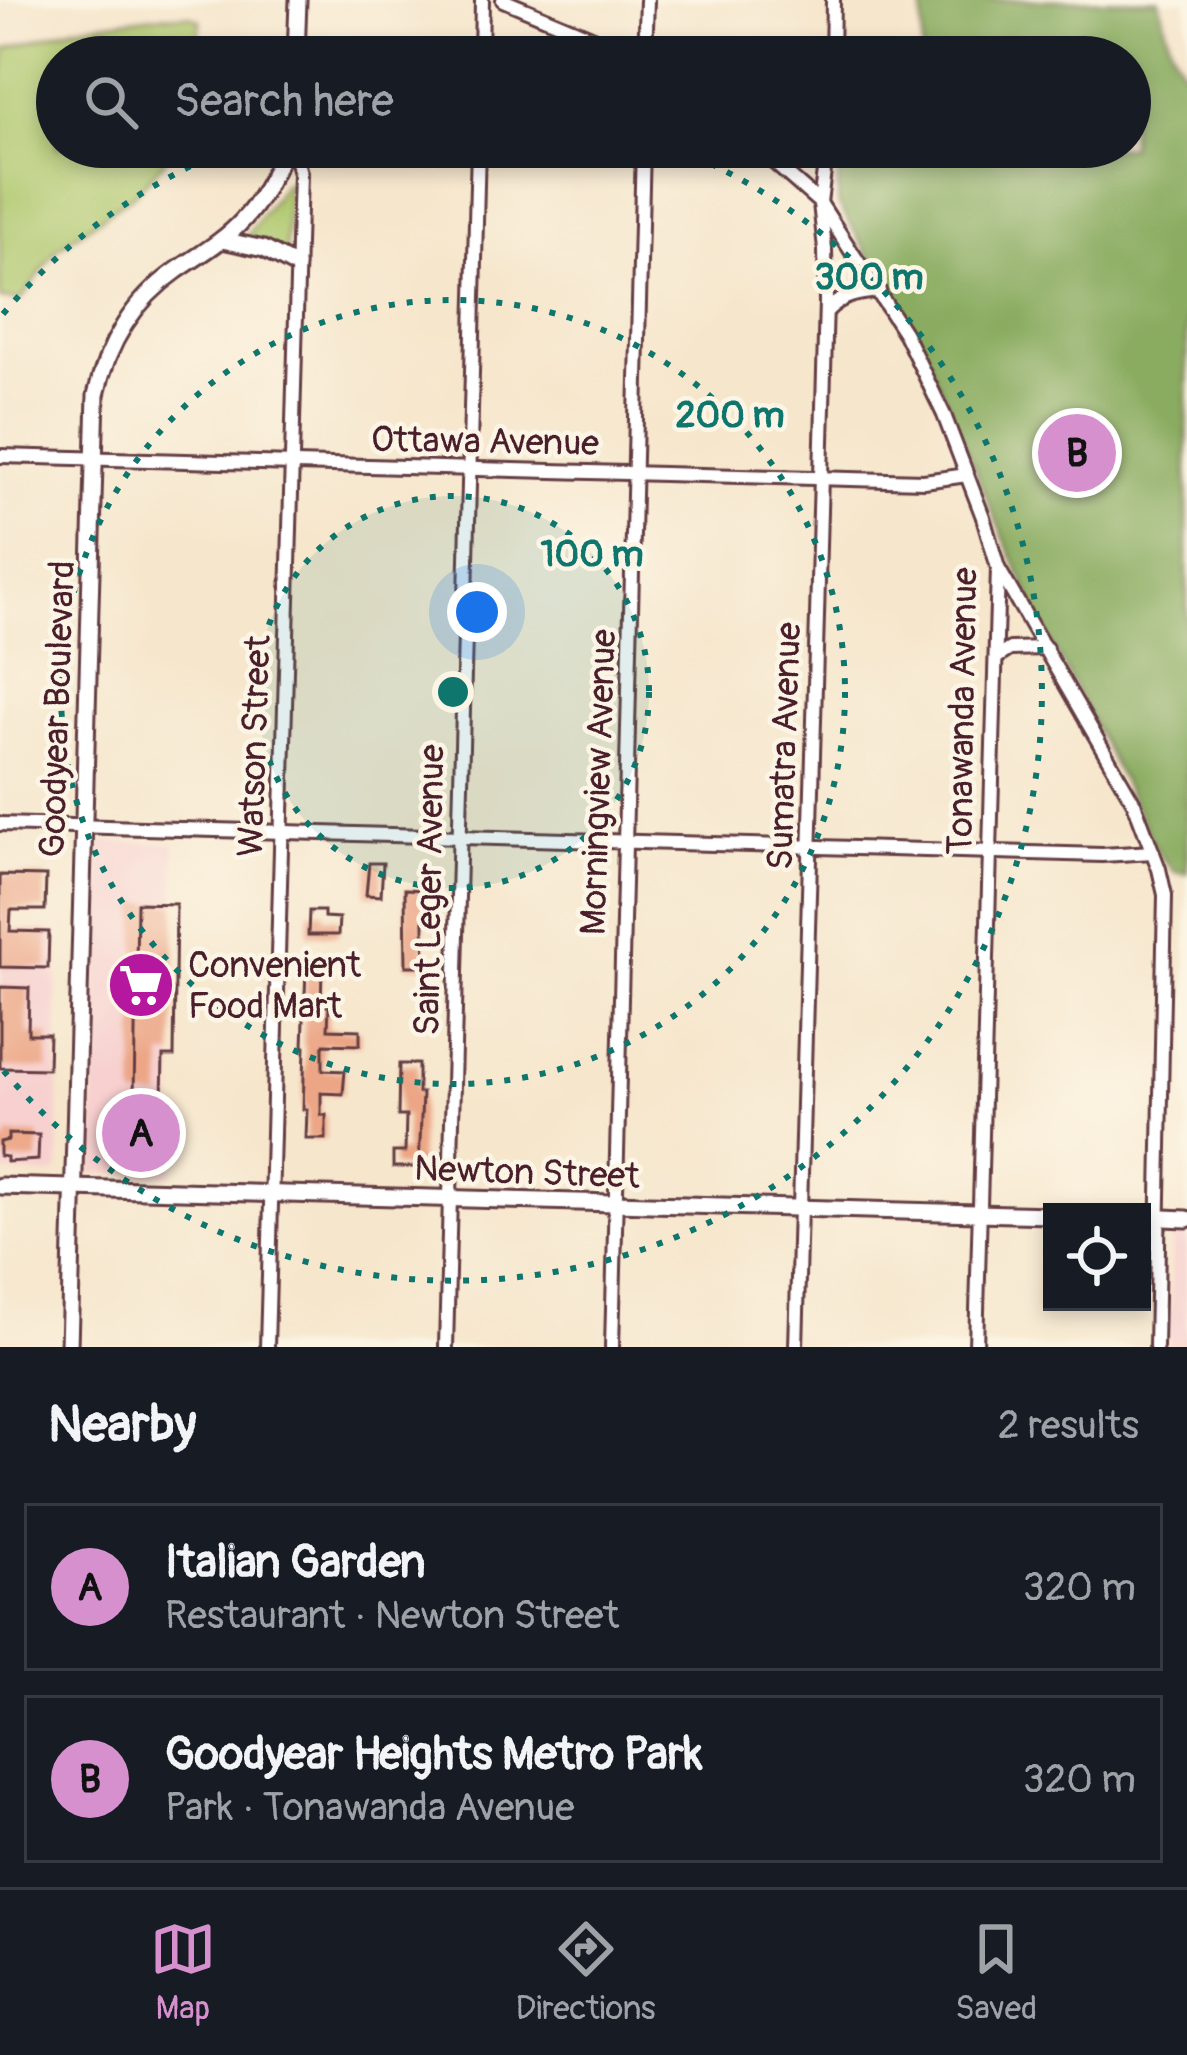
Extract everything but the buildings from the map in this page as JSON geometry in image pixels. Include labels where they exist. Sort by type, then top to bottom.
[{"type":"street","points":[[297,36],[298,0]]},
{"type":"street","points":[[481,36],[482,0]]},
{"type":"street","points":[[503,0],[589,36]]},
{"type":"street","points":[[646,36],[647,0]]},
{"type":"street","points":[[832,36],[833,0]]},
{"type":"street","name":"Goodyear Boulevard","points":[[69,1347],[96,395],[124,324],[165,279],[222,241],[245,218],[278,168]]},
{"type":"street","name":"Watson Street","points":[[267,1347],[298,168]]},
{"type":"street","name":"Saint Leger Avenue","points":[[446,1347],[477,168]]},
{"type":"street","name":"Morningview Avenue","points":[[612,1347],[643,168]]},
{"type":"street","name":"Tonawanda Avenue","points":[[780,168],[820,203],[922,364],[998,568],[976,1347]]},
{"type":"street","name":"Sumatra Avenue","points":[[796,1347],[826,312],[820,203],[824,168]]},
{"type":"street","points":[[222,241],[264,249],[296,266]]},
{"type":"street","points":[[826,312],[849,295],[879,291]]},
{"type":"street","name":"Ottawa Avenue","points":[[0,456],[924,482],[967,475]]},
{"type":"street","points":[[998,568],[1134,803],[1165,895],[1151,1203]]},
{"type":"street","points":[[996,658],[1010,649],[1046,648]]},
{"type":"street","points":[[0,824],[1102,855],[1153,851]]},
{"type":"street","name":"Newton Street","points":[[0,1186],[1043,1215]]},
{"type":"street","points":[[1151,1218],[1187,1219]]},
{"type":"street","points":[[1151,1240],[1156,1347]]},
{"type":"shaded area","points":[[100,841],[175,844],[172,1175],[92,1173]]},
{"type":"shaded area","points":[[0,929],[56,931],[59,1167],[57,1173],[48,1175],[0,1173]]},
{"type":"shaded area","points":[[1187,1233],[1187,1347],[1168,1347],[1172,1236]]},
{"type":"green space","points":[[923,0],[1159,0],[1170,44],[1182,69],[1187,70],[1187,873],[1175,872],[1160,856],[1044,628],[942,390],[905,316],[838,204],[838,168],[1151,168],[1151,36],[922,36]]},
{"type":"green space","points":[[189,15],[200,20],[199,36],[47,36],[75,27]]},
{"type":"green space","points":[[36,39],[36,168],[158,168],[134,194],[58,248],[20,300],[0,299],[0,91],[6,49]]},
{"type":"green space","points":[[288,183],[286,253],[247,240],[284,184]]},
{"type":"place","name":"Goodyear Heights Metro Park","points":[[1077,453]]},
{"type":"place","name":"Convenient Food Mart","points":[[141,985]]},
{"type":"place","name":"Italian Garden","points":[[141,1133]]}]
